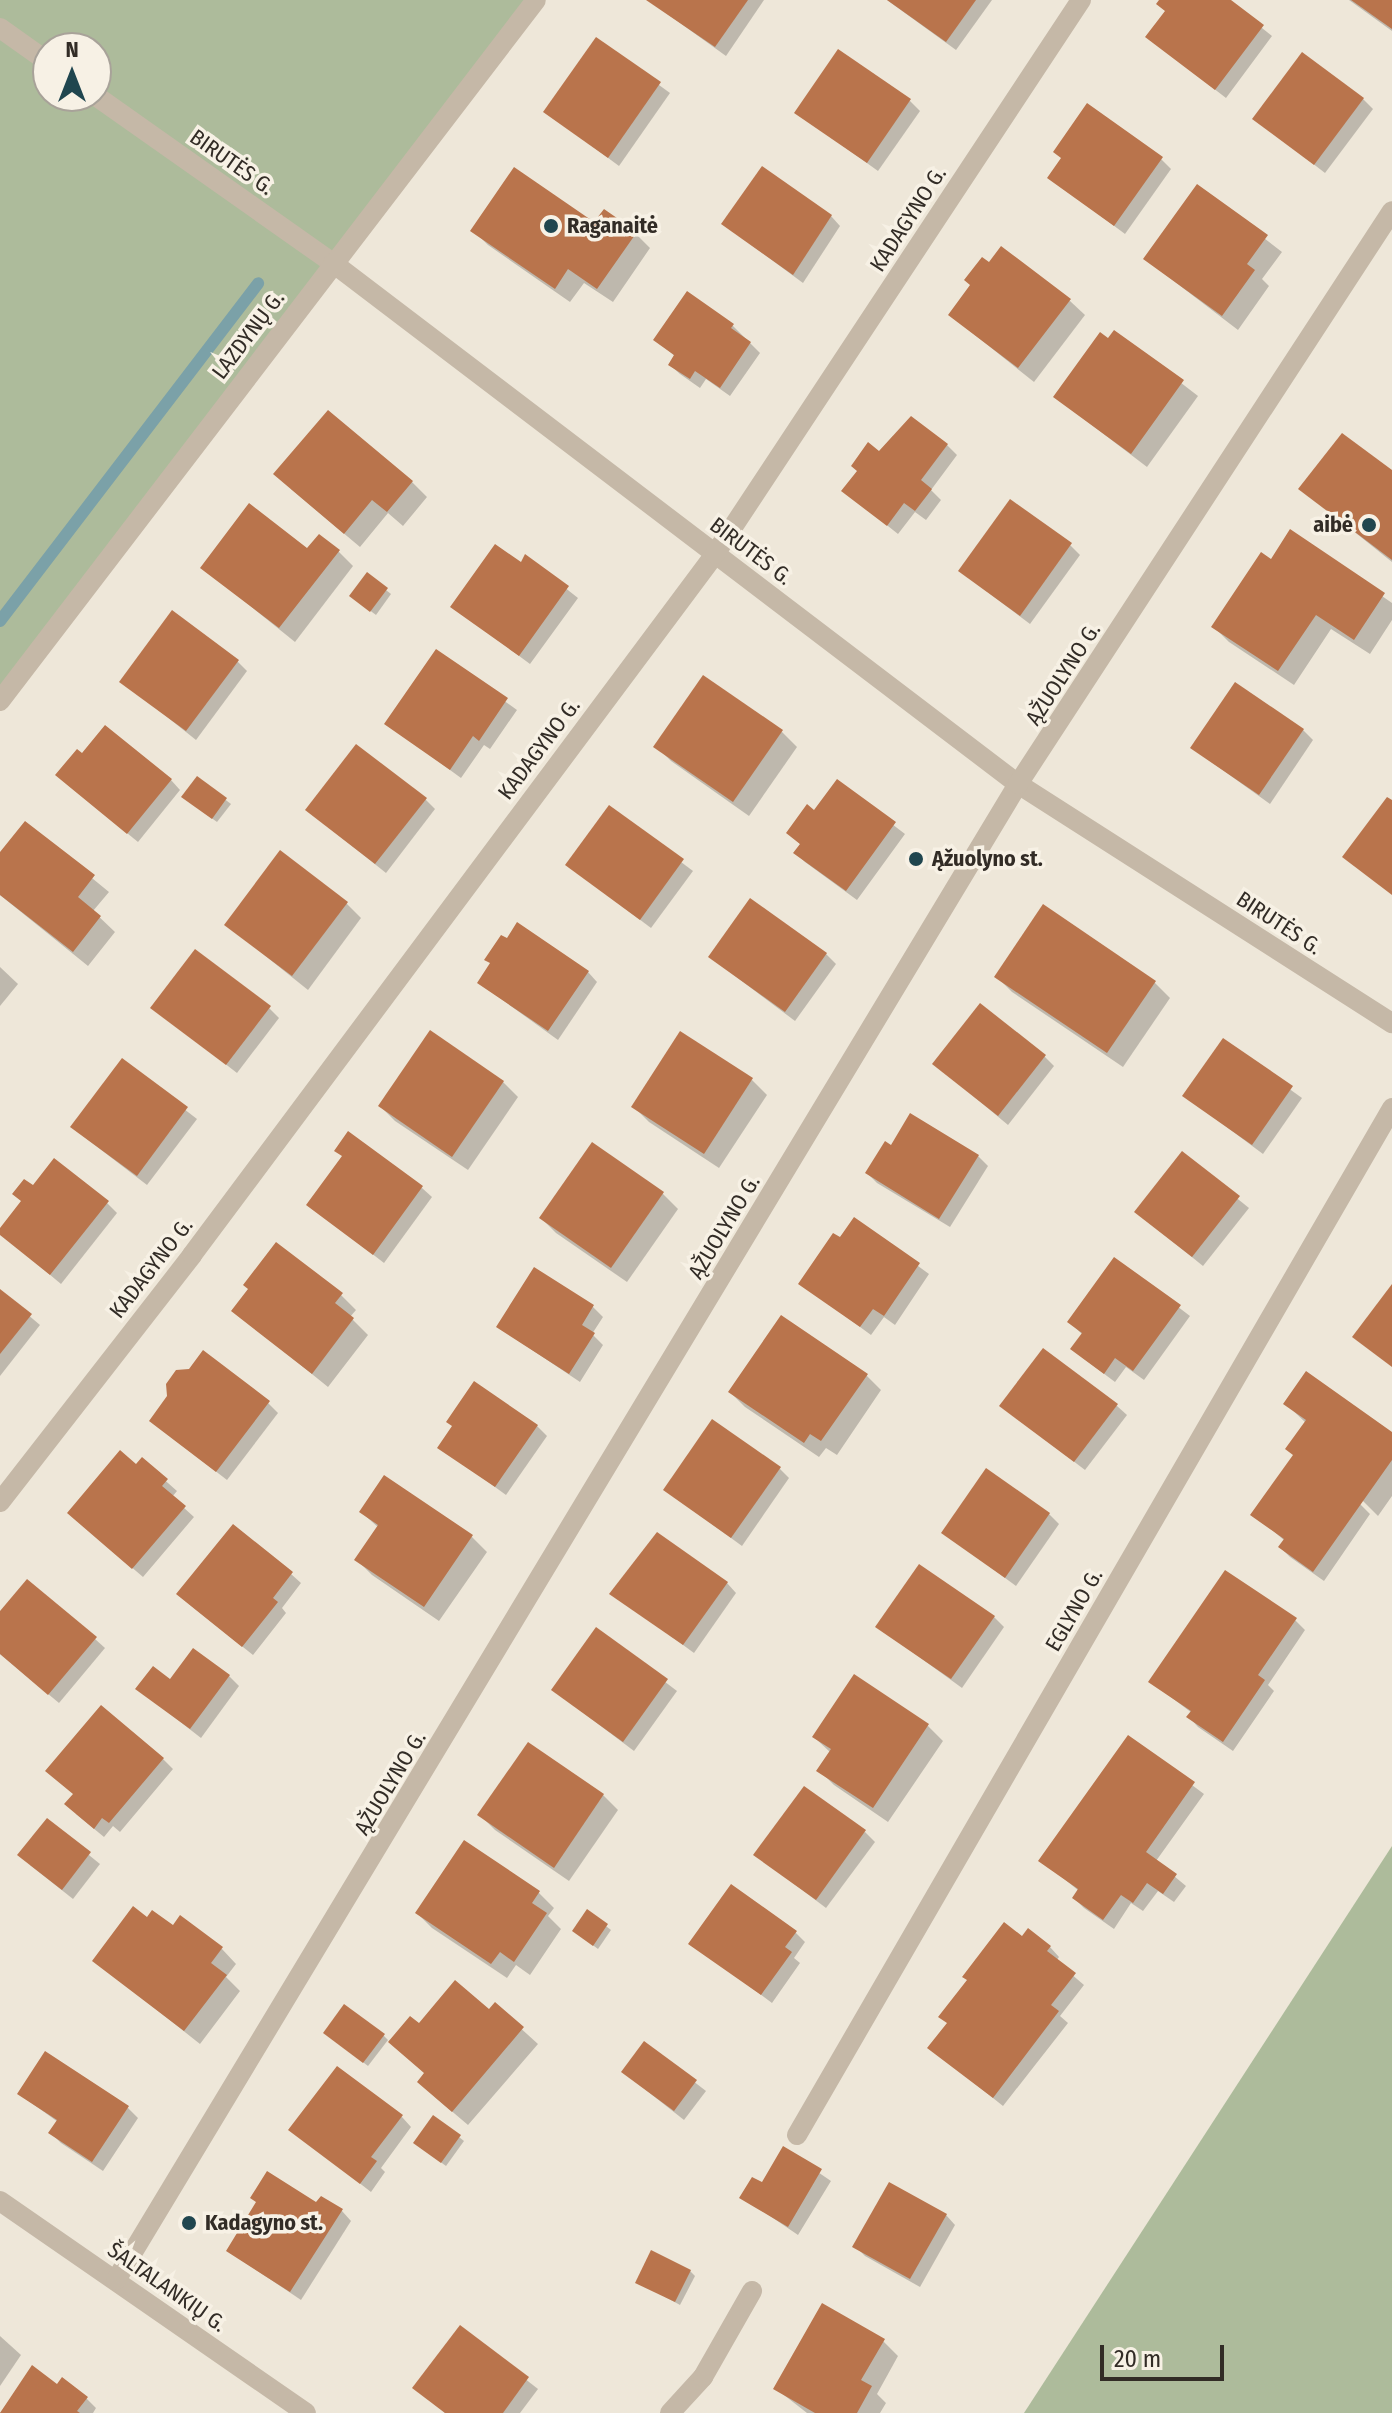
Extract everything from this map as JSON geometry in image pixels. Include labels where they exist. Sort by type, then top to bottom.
[{"type":"street","name":"LAZDYNŲ G.","points":[[0,701],[536,0]]},
{"type":"street","name":"KADAGYNO G.","points":[[0,1502],[192,1255],[715,554],[1081,0]]},
{"type":"street","points":[[0,28],[32,51]]},
{"type":"street","name":"BIRUTĖS G.","points":[[112,107],[333,263],[1018,784],[1392,1023]]},
{"type":"street","name":"ĄŽUOLYNO G.","points":[[116,2280],[1018,784],[1392,211]]},
{"type":"street","name":"EGLYNO G.","points":[[797,2135],[1392,1108]]},
{"type":"street","name":"ŠALTALANKIŲ G.","points":[[0,2201],[306,2413]]},
{"type":"street","points":[[670,2413],[703,2377],[752,2291]]},
{"type":"green space","points":[[0,0],[536,0],[0,692]]},
{"type":"green space","points":[[1392,1846],[1392,2413],[1024,2413]]},
{"type":"building","points":[[646,0],[748,0],[715,47]]},
{"type":"building","points":[[887,0],[976,0],[946,42]]},
{"type":"building","points":[[1159,0],[1231,0],[1264,25],[1215,90],[1145,37],[1165,11],[1156,4]]},
{"type":"building","points":[[1351,0],[1392,0],[1392,29]]},
{"type":"building","points":[[596,37],[661,82],[608,158],[543,112]]},
{"type":"building","points":[[838,49],[911,99],[867,163],[794,113]]},
{"type":"building","points":[[1302,52],[1364,98],[1314,165],[1252,119]]},
{"type":"building","points":[[1087,103],[1163,157],[1114,226],[1047,178],[1061,158],[1053,152]]},
{"type":"building","points":[[762,166],[832,215],[793,275],[721,224]]},
{"type":"building","name":"Raganaitė","points":[[514,167],[594,222],[604,209],[637,232],[597,289],[568,269],[555,289],[470,231]]},
{"type":"building","points":[[1197,184],[1268,235],[1247,264],[1255,270],[1222,316],[1143,259]]},
{"type":"building","points":[[1001,246],[1071,299],[1018,368],[948,315],[970,285],[964,280],[982,257],[989,262]]},
{"type":"building","points":[[687,291],[734,324],[731,328],[751,342],[720,388],[695,371],[690,379],[668,365],[674,355],[653,340]]},
{"type":"building","points":[[1114,330],[1184,380],[1131,454],[1053,397],[1100,332],[1108,338]]},
{"type":"building","points":[[328,410],[413,481],[387,512],[372,500],[344,534],[273,474]]},
{"type":"building","points":[[911,416],[948,444],[921,480],[932,489],[915,511],[904,503],[887,526],[841,491],[857,471],[851,466],[868,442],[879,451]]},
{"type":"building","name":"aibė","points":[[1342,433],[1392,470],[1392,560],[1298,489]]},
{"type":"building","points":[[1010,499],[1072,543],[1020,616],[958,571]]},
{"type":"building","points":[[249,503],[307,548],[319,534],[340,550],[279,628],[200,568]]},
{"type":"building","points":[[1290,529],[1385,593],[1354,640],[1316,615],[1278,671],[1211,627],[1261,552],[1271,559]]},
{"type":"building","points":[[495,544],[521,562],[525,554],[569,586],[519,656],[450,607]]},
{"type":"building","points":[[367,572],[388,588],[370,612],[349,596]]},
{"type":"building","points":[[172,610],[239,660],[186,731],[119,682]]},
{"type":"building","points":[[436,649],[508,698],[479,741],[473,736],[450,770],[384,724]]},
{"type":"building","points":[[703,675],[783,730],[733,802],[653,747]]},
{"type":"building","points":[[1235,682],[1304,729],[1259,795],[1190,748]]},
{"type":"building","points":[[105,725],[172,779],[127,834],[55,775],[77,749],[82,753]]},
{"type":"building","points":[[356,744],[427,798],[375,864],[305,810]]},
{"type":"building","points":[[197,776],[227,798],[212,819],[181,797]]},
{"type":"building","points":[[837,779],[896,822],[846,891],[793,853],[800,844],[786,833],[807,804],[814,810]]},
{"type":"building","points":[[1387,797],[1392,800],[1392,895],[1342,857]]},
{"type":"building","points":[[609,805],[684,859],[640,920],[565,865]]},
{"type":"building","points":[[25,821],[95,875],[78,897],[101,916],[73,952],[0,895],[0,852]]},
{"type":"building","points":[[280,850],[348,902],[292,976],[224,925]]},
{"type":"building","points":[[750,898],[827,953],[785,1012],[708,957]]},
{"type":"building","points":[[1043,904],[1156,981],[1107,1053],[994,977]]},
{"type":"building","points":[[517,922],[589,971],[548,1031],[477,983],[490,963],[484,960],[501,935],[507,938]]},
{"type":"building","points":[[195,949],[271,1006],[226,1065],[150,1008]]},
{"type":"building","points":[[980,1003],[1046,1055],[998,1116],[932,1064]]},
{"type":"building","points":[[430,1030],[504,1081],[452,1157],[378,1106]]},
{"type":"building","points":[[680,1031],[753,1078],[704,1154],[631,1107]]},
{"type":"building","points":[[1223,1038],[1293,1086],[1252,1145],[1182,1096]]},
{"type":"building","points":[[122,1058],[188,1107],[137,1176],[70,1127]]},
{"type":"building","points":[[910,1113],[979,1155],[939,1219],[865,1173],[885,1141],[891,1145]]},
{"type":"building","points":[[348,1131],[423,1186],[373,1255],[306,1205],[342,1156],[334,1151]]},
{"type":"building","points":[[592,1142],[664,1192],[611,1268],[539,1218]]},
{"type":"building","points":[[1182,1151],[1240,1196],[1192,1257],[1134,1212]]},
{"type":"building","points":[[54,1158],[109,1201],[50,1275],[0,1235],[0,1228],[21,1201],[12,1194],[24,1179],[33,1185]]},
{"type":"building","points":[[854,1217],[920,1263],[884,1316],[873,1309],[860,1327],[798,1284],[833,1233],[840,1237]]},
{"type":"building","points":[[276,1242],[343,1293],[335,1303],[354,1318],[312,1374],[231,1311],[248,1289],[243,1285]]},
{"type":"building","points":[[1114,1257],[1181,1305],[1133,1371],[1115,1358],[1104,1374],[1070,1349],[1082,1333],[1067,1322]]},
{"type":"building","points":[[534,1267],[594,1305],[582,1325],[595,1333],[569,1374],[496,1327]]},
{"type":"building","points":[[1392,1284],[1392,1367],[1352,1337]]},
{"type":"building","points":[[0,1289],[32,1314],[0,1354]]},
{"type":"building","points":[[781,1315],[868,1374],[821,1441],[810,1434],[804,1443],[728,1392]]},
{"type":"building","points":[[1043,1348],[1118,1404],[1074,1462],[999,1406]]},
{"type":"building","points":[[203,1350],[270,1401],[216,1472],[149,1421],[167,1396],[166,1384],[176,1370],[189,1369]]},
{"type":"building","points":[[1306,1371],[1392,1432],[1392,1460],[1313,1572],[1278,1547],[1284,1539],[1250,1515],[1293,1455],[1285,1449],[1306,1420],[1283,1404]]},
{"type":"building","points":[[474,1381],[538,1425],[495,1487],[437,1448],[452,1426],[446,1422]]},
{"type":"building","points":[[712,1419],[781,1467],[731,1538],[663,1490]]},
{"type":"building","points":[[120,1450],[136,1464],[142,1457],[168,1479],[162,1486],[186,1506],[132,1569],[67,1513]]},
{"type":"building","points":[[986,1468],[1050,1513],[1005,1578],[941,1533]]},
{"type":"building","points":[[384,1475],[473,1535],[424,1607],[354,1560],[378,1525],[359,1512]]},
{"type":"building","points":[[233,1524],[293,1572],[273,1598],[278,1602],[242,1647],[176,1594]]},
{"type":"building","points":[[657,1532],[728,1582],[683,1645],[609,1594]]},
{"type":"building","points":[[919,1564],[995,1616],[951,1679],[875,1627]]},
{"type":"building","points":[[1225,1570],[1297,1618],[1258,1675],[1265,1680],[1223,1742],[1186,1717],[1191,1711],[1148,1682]]},
{"type":"building","points":[[27,1579],[97,1637],[48,1695],[0,1654],[0,1611]]},
{"type":"building","points":[[596,1627],[668,1679],[623,1742],[551,1690]]},
{"type":"building","points":[[193,1648],[230,1675],[190,1729],[135,1689],[153,1666],[170,1679]]},
{"type":"building","points":[[854,1674],[929,1724],[873,1808],[816,1771],[831,1749],[812,1737]]},
{"type":"building","points":[[101,1705],[164,1758],[109,1823],[102,1818],[94,1829],[64,1804],[73,1794],[45,1771]]},
{"type":"building","points":[[1128,1735],[1195,1782],[1146,1852],[1177,1874],[1163,1894],[1147,1883],[1133,1903],[1121,1895],[1103,1920],[1072,1898],[1078,1889],[1038,1861]]},
{"type":"building","points":[[528,1742],[604,1794],[554,1868],[477,1815]]},
{"type":"building","points":[[804,1786],[866,1830],[816,1900],[753,1855]]},
{"type":"building","points":[[47,1818],[91,1852],[62,1890],[17,1855]]},
{"type":"building","points":[[464,1840],[540,1891],[532,1903],[547,1913],[514,1962],[500,1952],[491,1964],[415,1913]]},
{"type":"building","points":[[731,1884],[797,1931],[785,1947],[792,1952],[761,1995],[688,1944]]},
{"type":"building","points":[[133,1906],[147,1917],[152,1910],[173,1925],[180,1915],[223,1947],[211,1963],[227,1975],[184,2031],[92,1961]]},
{"type":"building","points":[[587,1909],[608,1924],[593,1946],[572,1931]]},
{"type":"building","points":[[1004,1922],[1022,1936],[1028,1928],[1051,1946],[1047,1951],[1076,1973],[1051,2005],[1059,2011],[993,2098],[927,2048],[947,2023],[938,2017],[967,1980],[962,1977]]},
{"type":"building","points":[[455,1980],[489,2009],[495,2002],[524,2027],[452,2112],[417,2082],[424,2073],[388,2042],[410,2016],[419,2023]]},
{"type":"building","points":[[344,2004],[385,2034],[363,2063],[323,2033]]},
{"type":"building","points":[[644,2041],[697,2080],[674,2111],[621,2072]]},
{"type":"building","points":[[45,2051],[129,2106],[92,2162],[48,2133],[57,2120],[17,2094]]},
{"type":"building","points":[[337,2066],[403,2115],[371,2157],[377,2161],[360,2184],[288,2130]]},
{"type":"building","points":[[433,2115],[461,2135],[441,2163],[413,2143]]},
{"type":"building","points":[[783,2146],[822,2169],[788,2227],[739,2198],[752,2177],[762,2182]]},
{"type":"building","points":[[267,2171],[316,2202],[321,2196],[343,2209],[290,2292],[226,2251],[256,2202],[250,2198]]},
{"type":"building","points":[[889,2182],[947,2214],[910,2279],[852,2247]]},
{"type":"building","points":[[651,2250],[691,2270],[675,2302],[635,2283]]},
{"type":"building","points":[[822,2303],[885,2339],[861,2380],[872,2386],[857,2413],[815,2413],[773,2389]]},
{"type":"building","points":[[460,2325],[529,2377],[503,2413],[445,2413],[412,2388]]},
{"type":"building","points":[[32,2365],[57,2384],[62,2377],[88,2397],[77,2411],[80,2413],[0,2413]]},
{"type":"waterway","points":[[0,621],[258,283]]},
{"type":"place","name":"Raganaitė","points":[[551,226]]},
{"type":"place","name":"aibė","points":[[1369,525]]},
{"type":"place","name":"Ąžuolyno st.","points":[[916,859]]},
{"type":"place","name":"Kadagyno st.","points":[[189,2223]]}]
